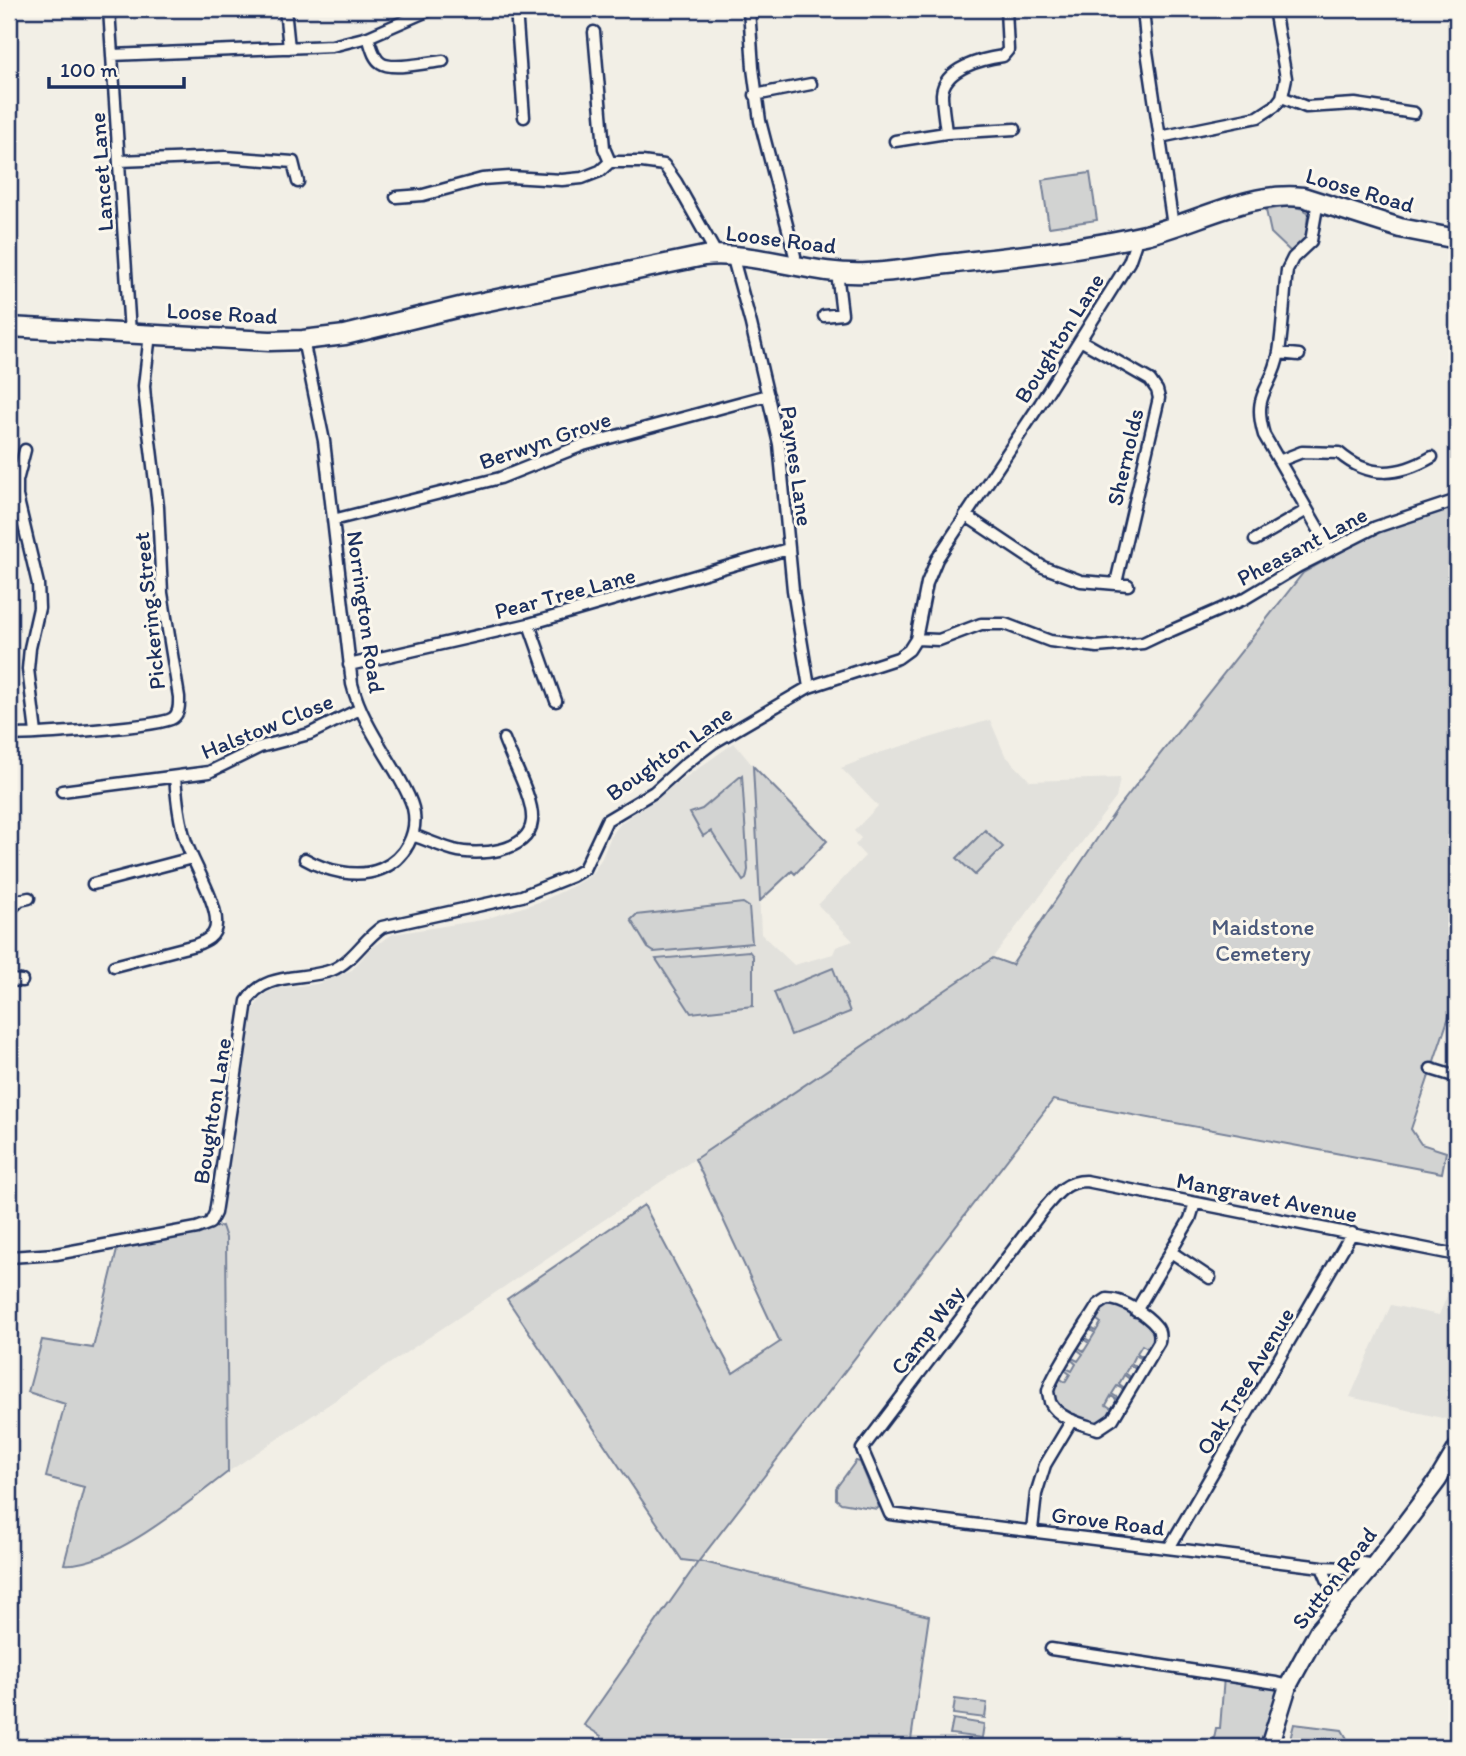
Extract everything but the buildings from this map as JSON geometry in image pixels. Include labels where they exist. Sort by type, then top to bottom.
[{"type":"highway","name":"Loose Road","points":[[9,327],[270,341],[303,340],[345,335],[671,261],[724,254],[793,266],[866,274],[1044,253],[1135,237],[1278,196],[1303,197],[1400,228],[1457,239]]},
{"type":"main road","name":"Sutton Road","points":[[1269,1747],[1288,1686],[1318,1631],[1374,1565],[1438,1480],[1457,1448]]},
{"type":"street","name":"Lancet Lane","points":[[108,9],[130,333]]},
{"type":"street","points":[[285,9],[289,48]]},
{"type":"street","points":[[112,55],[332,46],[368,37],[432,9]]},
{"type":"street","points":[[516,9],[524,117]]},
{"type":"street","points":[[749,9],[755,95],[794,256],[793,266]]},
{"type":"street","points":[[946,133],[942,92],[947,80],[965,66],[1003,56],[1008,50],[1006,9]]},
{"type":"street","points":[[1143,9],[1173,226]]},
{"type":"street","points":[[1160,137],[1258,117],[1271,110],[1282,97],[1286,78],[1272,27],[1274,9]]},
{"type":"street","points":[[396,197],[423,195],[482,180],[510,177],[562,180],[582,178],[600,171],[610,162],[604,148],[594,32]]},
{"type":"street","points":[[368,37],[375,57],[382,64],[393,67],[443,61]]},
{"type":"street","points":[[755,95],[811,84]]},
{"type":"street","points":[[1282,97],[1306,107],[1355,104],[1394,115],[1414,113]]},
{"type":"street","points":[[895,141],[946,133],[1015,129]]},
{"type":"street","points":[[119,161],[225,157],[293,162],[298,182]]},
{"type":"street","name":"Paynes Lane","points":[[610,162],[664,165],[724,254],[751,324],[779,444],[797,624],[809,687]]},
{"type":"street","points":[[1318,201],[1315,231],[1311,241],[1293,258],[1287,270],[1279,353],[1259,405],[1258,416],[1264,435],[1326,541]]},
{"type":"street","name":"Boughton Lane","points":[[9,1257],[56,1255],[197,1228],[210,1223],[215,1213],[247,1001],[253,992],[265,983],[333,970],[345,963],[382,927],[522,896],[572,876],[584,869],[607,820],[654,792],[684,765],[730,732],[809,687],[898,658],[909,650],[916,639],[932,570],[1129,262],[1135,237]]},
{"type":"street","points":[[824,316],[842,314],[837,272]]},
{"type":"street","name":"Pickering Street","points":[[9,735],[144,724],[171,719],[178,712],[179,697],[162,593],[158,507],[144,386],[150,334]]},
{"type":"street","name":"Norrington Road","points":[[303,340],[320,414],[352,684],[360,709],[410,799],[414,814],[413,835]]},
{"type":"street","name":"Shernolds","points":[[1080,340],[1150,380],[1159,398],[1116,583]]},
{"type":"street","points":[[1279,353],[1300,355]]},
{"type":"street","name":"Berwyn Grove","points":[[333,520],[500,478],[593,442],[768,395]]},
{"type":"street","points":[[25,450],[17,496],[38,584],[39,608],[28,669],[36,733]]},
{"type":"street","points":[[1279,461],[1301,452],[1339,453],[1364,470],[1386,472],[1402,471],[1432,457]]},
{"type":"street","name":"Pheasant Lane","points":[[916,639],[939,639],[981,624],[1005,624],[1050,641],[1097,647],[1143,643],[1244,599],[1299,566],[1376,527],[1457,500]]},
{"type":"street","points":[[1255,540],[1307,510]]},
{"type":"street","points":[[965,515],[1043,567],[1081,581],[1128,585]]},
{"type":"street","name":"Pear Tree Lane","points":[[349,665],[528,624],[788,550]]},
{"type":"street","points":[[528,624],[555,701]]},
{"type":"street","name":"Halstow Close","points":[[62,791],[209,772],[260,747],[309,734],[360,709]]},
{"type":"street","points":[[304,859],[326,870],[360,873],[389,865],[402,855],[413,835],[456,850],[486,852],[509,847],[526,837],[532,823],[531,808],[504,740]]},
{"type":"street","points":[[114,966],[195,945],[215,932],[213,907],[192,858],[181,823],[175,778]]},
{"type":"street","points":[[93,884],[192,858]]},
{"type":"street","points":[[9,911],[20,901],[29,898]]},
{"type":"street","points":[[9,980],[22,981]]},
{"type":"street","points":[[1431,1069],[1457,1077]]},
{"type":"street","name":"Mangravet Avenue","points":[[1070,1183],[1086,1181],[1457,1255]]},
{"type":"street","name":"Camp Way","points":[[890,1514],[862,1449],[1035,1220],[1061,1189],[1070,1183]]},
{"type":"street","points":[[1136,1311],[1190,1219],[1195,1203]]},
{"type":"street","name":"Oak Tree Avenue","points":[[1169,1548],[1352,1233]]},
{"type":"street","points":[[1171,1252],[1210,1278]]},
{"type":"street","points":[[1107,1299],[1116,1299],[1158,1327],[1158,1342],[1108,1424],[1098,1429],[1072,1420],[1055,1409],[1048,1392],[1055,1375],[1098,1305],[1107,1299]]},
{"type":"street","points":[[1032,1530],[1036,1494],[1045,1465],[1072,1420]]},
{"type":"street","name":"Grove Road","points":[[890,1514],[1322,1567],[1346,1568],[1362,1563],[1374,1565]]},
{"type":"street","points":[[1322,1567],[1338,1605]]},
{"type":"street","points":[[1051,1649],[1288,1686]]},
{"type":"shaded area","points":[[9,58],[12,58],[15,136],[9,136]]},
{"type":"shaded area","points":[[990,720],[1005,755],[1030,781],[1120,778],[1116,798],[990,961],[228,1472],[226,1238],[219,1216],[229,1123],[254,1008],[263,995],[278,988],[317,984],[352,970],[370,949],[393,934],[482,920],[542,901],[573,886],[591,875],[611,836],[621,823],[734,743],[753,766],[761,934],[794,965],[833,954],[836,947],[853,941],[818,905],[865,856],[855,845],[861,838],[854,831],[878,806],[841,768],[879,753]]},
{"type":"shaded area","points":[[1457,1272],[1455,1421],[1350,1397],[1391,1305],[1439,1315]]},
{"type":"green space","points":[[1090,173],[1097,220],[1049,227],[1042,180]]},
{"type":"green space","points":[[1289,206],[1304,209],[1308,214],[1307,223],[1311,223],[1303,246],[1292,253],[1271,233],[1266,210]]},
{"type":"green space","name":"Maidstone Cemetery","points":[[1457,504],[1457,993],[1411,1129],[1421,1144],[1446,1152],[1442,1173],[1053,1100],[699,1561],[929,1616],[910,1747],[603,1747],[601,1736],[584,1725],[698,1562],[682,1560],[507,1299],[644,1205],[733,1373],[780,1342],[695,1159],[993,958],[1012,965],[1117,809],[1303,573],[1378,531]]},
{"type":"green space","points":[[753,766],[827,841],[795,874],[792,871],[760,901]]},
{"type":"green space","points":[[742,775],[748,870],[743,881],[711,831],[703,836],[690,813],[702,809]]},
{"type":"green space","points":[[985,830],[1003,847],[975,875],[957,858]]},
{"type":"green space","points":[[743,903],[749,907],[752,943],[654,952],[648,948],[631,920],[636,915]]},
{"type":"green space","points":[[749,951],[753,956],[753,1006],[691,1013],[656,959]]},
{"type":"green space","points":[[833,968],[850,1012],[791,1035],[774,992]]},
{"type":"green space","points":[[222,1226],[226,1238],[228,1472],[127,1544],[83,1562],[64,1564],[84,1487],[46,1477],[65,1404],[28,1392],[42,1340],[93,1348],[118,1246]]},
{"type":"green space","points":[[1114,1302],[1145,1319],[1153,1332],[1153,1340],[1149,1349],[1142,1345],[1137,1353],[1143,1359],[1135,1355],[1131,1363],[1137,1370],[1130,1365],[1125,1373],[1131,1380],[1124,1375],[1119,1384],[1126,1389],[1117,1386],[1112,1394],[1120,1399],[1119,1401],[1111,1396],[1106,1405],[1114,1410],[1110,1416],[1100,1422],[1094,1422],[1083,1419],[1060,1405],[1055,1399],[1054,1388],[1058,1377],[1065,1382],[1070,1374],[1064,1367],[1072,1371],[1076,1364],[1069,1358],[1078,1361],[1083,1354],[1076,1346],[1084,1351],[1089,1343],[1081,1338],[1082,1336],[1090,1341],[1095,1333],[1087,1328],[1088,1326],[1096,1331],[1101,1323],[1093,1317],[1102,1306]]},
{"type":"green space","points":[[856,1461],[860,1462],[879,1507],[877,1509],[841,1503],[836,1499],[836,1488]]},
{"type":"green space","points":[[1224,1677],[1278,1688],[1280,1693],[1262,1747],[1216,1747],[1214,1739],[1216,1728],[1220,1728]]},
{"type":"green space","points":[[955,1699],[987,1703],[985,1718],[953,1714]]},
{"type":"green space","points":[[953,1719],[984,1724],[982,1738],[950,1734]]},
{"type":"green space","points":[[1294,1724],[1342,1730],[1352,1747],[1288,1747]]}]
